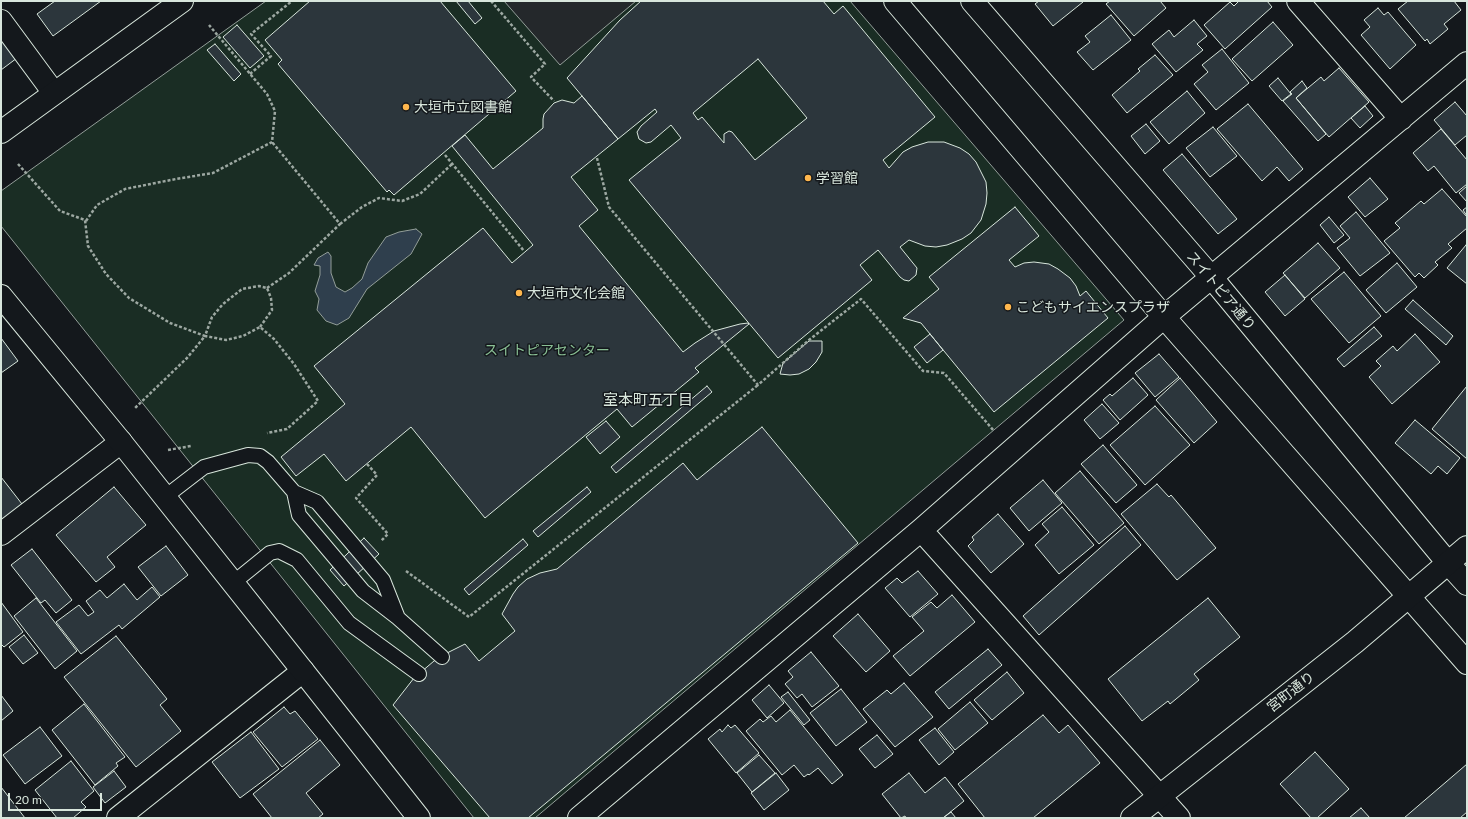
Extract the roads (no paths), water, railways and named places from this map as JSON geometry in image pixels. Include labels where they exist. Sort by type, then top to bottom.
[{"type":"street","points":[[1,132],[182,1]]},
{"type":"street","points":[[895,1],[1164,317],[1467,663]]},
{"type":"street","name":"スイトピア通り","points":[[972,1],[1212,278],[1448,564],[1467,584]]},
{"type":"street","points":[[1298,1],[1400,120]]},
{"type":"street","points":[[1,21],[54,93]]},
{"type":"street","points":[[579,818],[921,530],[1164,317],[1467,64]]},
{"type":"street","points":[[1,296],[122,442],[419,818]]},
{"type":"street","points":[[1,534],[122,442]]},
{"type":"street","points":[[921,530],[1179,818]]},
{"type":"street","name":"宮町通り","points":[[1132,818],[1355,642],[1467,547]]},
{"type":"street","points":[[118,818],[303,671]]},
{"type":"lane","points":[[165,497],[204,467],[248,455],[260,456],[268,462],[294,492],[317,502],[383,580],[398,618]]},
{"type":"lane","points":[[294,492],[299,515],[363,591],[398,618],[442,657]]},
{"type":"lane","points":[[232,583],[270,553],[279,551],[297,560],[349,623],[419,674]]},
{"type":"water","points":[[416,229],[422,234],[411,254],[367,289],[349,318],[337,325],[326,321],[317,310],[319,299],[315,291],[320,275],[320,266],[314,265],[318,258],[328,252],[331,256],[331,273],[336,287],[345,292],[362,279],[368,263],[386,237],[399,232]]},
{"type":"place","name":"大垣市立図書館","points":[[406,107]]},
{"type":"place","name":"学習館","points":[[808,178]]},
{"type":"place","name":"大垣市文化会館","points":[[519,293]]},
{"type":"place","name":"こどもサイエンスプラザ","points":[[1008,307]]},
{"type":"district","name":"室本町五丁目","points":[[648,400]]},
{"type":"park label","name":"スイトピアセンター","points":[[547,350]]}]
